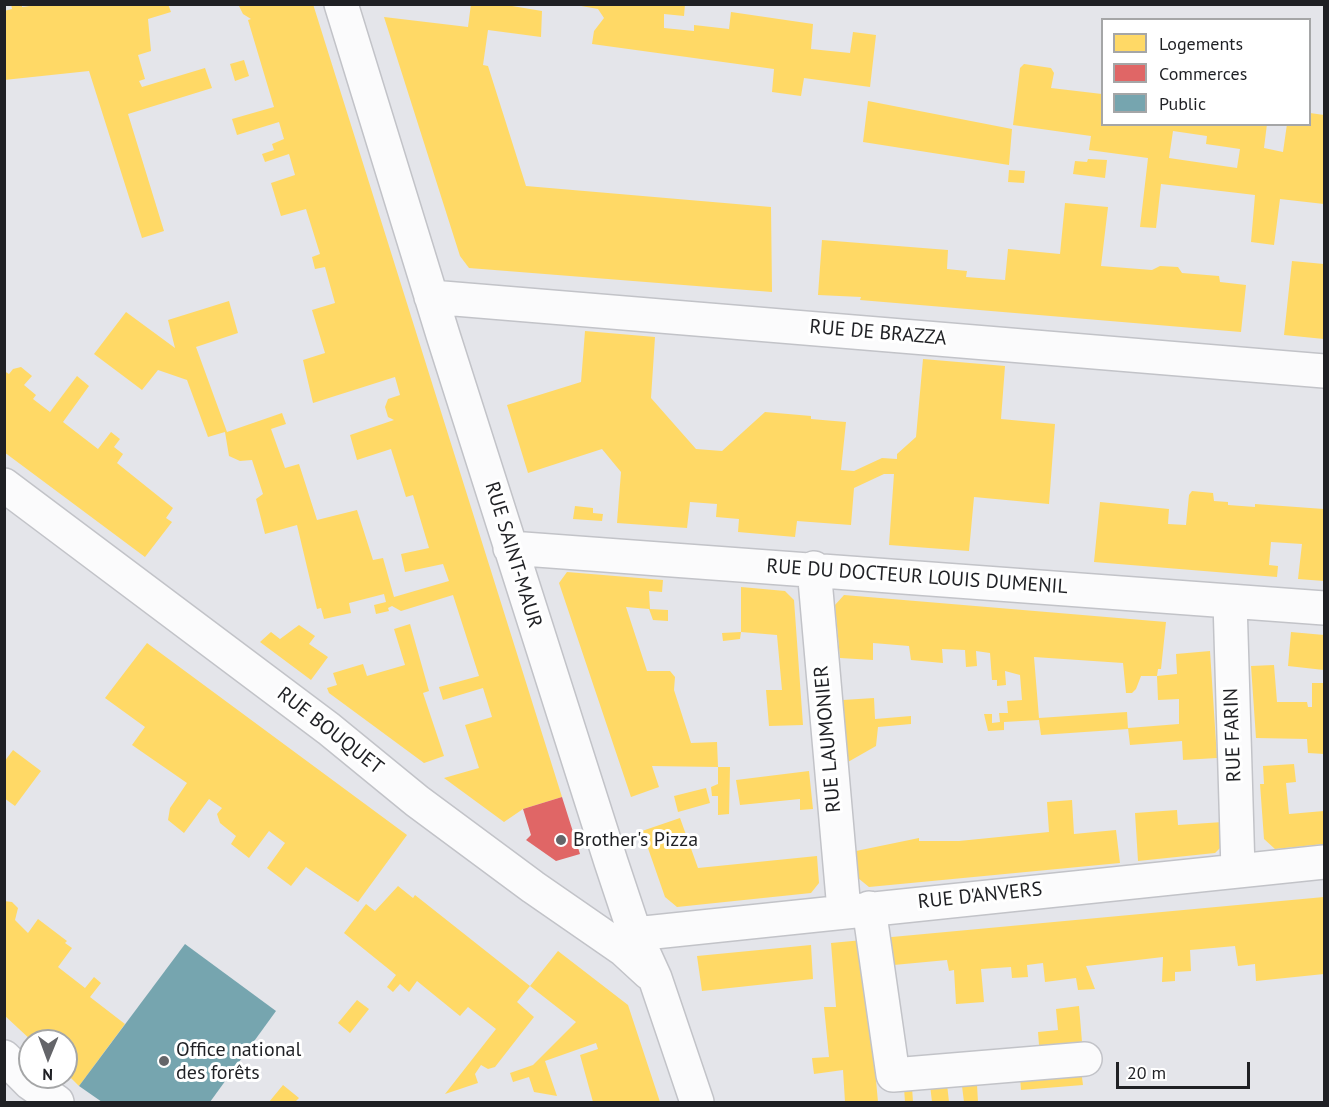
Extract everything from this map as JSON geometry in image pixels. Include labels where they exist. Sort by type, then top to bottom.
[{"type":"street","name":"RUE SAINT-MAUR","points":[[341,4],[510,548],[635,934],[655,978],[697,1102]]},
{"type":"street","name":"RUE DE BRAZZA","points":[[431,297],[1324,371]]},
{"type":"street","name":"RUE BOUQUET","points":[[4,484],[329,729],[417,801],[533,887],[624,950],[655,978]]},
{"type":"street","name":"RUE DU DOCTEUR LOUIS DUMENIL","points":[[510,548],[814,568],[1324,608]]},
{"type":"street","name":"RUE LAUMONIER","points":[[814,568],[856,909],[893,1075],[1085,1059]]},
{"type":"street","name":"RUE FARIN","points":[[1230,601],[1238,870]]},
{"type":"street","name":"RUE D'ANVERS","points":[[635,934],[856,909],[1324,862]]},
{"type":"street","points":[[4,1058],[30,1083],[57,1102]]},
{"type":"building: Logements","points":[[11,4],[22,4],[22,7],[45,4],[168,4],[171,12],[148,19],[151,51],[138,55],[145,79],[139,81],[142,87],[205,68],[212,88],[128,114],[164,231],[142,238],[89,71],[4,80],[4,11],[12,9]]},
{"type":"building: Logements","points":[[238,4],[313,4],[562,797],[523,809],[504,822],[444,778],[479,768],[465,725],[492,717],[483,688],[443,700],[439,687],[479,676],[453,595],[401,611],[392,606],[388,608],[389,611],[376,614],[374,605],[386,602],[384,594],[349,603],[351,613],[324,619],[321,608],[317,609],[297,525],[265,534],[256,499],[263,494],[252,460],[240,461],[229,456],[225,432],[208,437],[187,380],[158,370],[142,390],[94,354],[126,312],[175,348],[168,320],[229,301],[238,333],[196,347],[227,432],[282,413],[286,424],[271,429],[285,468],[299,464],[317,520],[357,510],[373,560],[383,558],[394,597],[449,581],[443,564],[405,572],[401,554],[429,548],[413,495],[406,497],[391,449],[357,460],[350,435],[394,420],[388,417],[385,407],[388,399],[400,395],[395,377],[313,403],[303,360],[325,353],[312,310],[335,303],[325,267],[315,269],[312,257],[320,254],[306,209],[281,216],[271,183],[295,175],[289,154],[265,162],[262,154],[274,150],[272,144],[284,139],[279,122],[237,135],[232,119],[274,107],[248,20],[251,19],[243,14]]},
{"type":"building: Logements","points":[[471,4],[500,4],[542,11],[541,37],[488,30],[483,65],[488,66],[526,186],[771,207],[772,292],[469,268],[460,256],[384,17],[468,27]]},
{"type":"building: Logements","points":[[570,4],[685,4],[684,16],[664,14],[664,28],[694,31],[694,25],[729,29],[731,12],[813,24],[811,49],[850,53],[853,32],[876,35],[870,87],[804,78],[801,96],[772,92],[774,69],[592,44],[594,31],[604,18],[598,9]]},
{"type":"building: Logements","points":[[244,60],[249,76],[235,81],[230,64]]},
{"type":"building: Logements","points":[[1024,64],[1051,68],[1054,73],[1051,88],[1101,94],[1101,126],[1267,126],[1264,148],[1283,152],[1287,126],[1311,126],[1311,113],[1324,115],[1324,204],[1280,199],[1274,245],[1251,242],[1255,195],[1161,184],[1156,228],[1140,227],[1148,158],[1089,150],[1091,136],[1013,125],[1020,68]],"holes":[[[1173,131],[1207,136],[1206,144],[1240,149],[1237,168],[1169,158]]]},
{"type":"building: Logements","points":[[868,101],[1012,129],[1009,165],[863,142]]},
{"type":"building: Logements","points":[[1088,159],[1107,160],[1105,178],[1073,174],[1075,161],[1087,162]]},
{"type":"building: Logements","points":[[1009,170],[1025,171],[1024,183],[1008,182]]},
{"type":"building: Logements","points":[[1065,203],[1108,207],[1101,266],[1152,270],[1160,266],[1178,267],[1182,273],[1219,276],[1220,282],[1246,285],[1241,332],[818,295],[822,240],[948,250],[947,269],[967,271],[966,277],[1005,280],[1008,249],[1060,254]]},
{"type":"building: Logements","points":[[1292,261],[1324,264],[1324,339],[1284,335]]},
{"type":"building: Logements","points":[[585,331],[655,337],[651,398],[696,449],[722,451],[765,412],[811,416],[811,419],[846,422],[841,470],[854,471],[882,458],[897,459],[897,454],[916,437],[923,359],[1005,366],[1001,419],[1055,424],[1049,504],[974,497],[969,551],[889,545],[894,474],[884,474],[854,488],[851,525],[797,521],[795,537],[738,532],[739,519],[716,517],[717,504],[690,502],[687,528],[617,523],[621,472],[602,449],[528,473],[507,405],[581,382]]},
{"type":"building: Logements","points":[[21,367],[32,376],[24,385],[36,395],[33,399],[50,412],[77,376],[89,386],[63,422],[98,449],[111,432],[120,439],[114,447],[123,454],[117,463],[173,508],[166,518],[172,522],[145,557],[4,452],[4,371],[9,374],[13,369]]},
{"type":"building: Logements","points":[[1192,491],[1213,493],[1214,501],[1228,502],[1228,505],[1255,507],[1255,504],[1324,509],[1324,581],[1298,579],[1302,544],[1271,542],[1269,565],[1278,566],[1277,577],[1094,562],[1100,502],[1169,509],[1168,524],[1186,525],[1189,495]]},
{"type":"building: Logements","points":[[575,506],[593,508],[593,513],[603,514],[602,521],[573,519]]},
{"type":"building: Logements","points":[[567,572],[663,580],[662,592],[649,591],[650,609],[668,610],[668,621],[653,620],[649,609],[626,607],[647,671],[670,671],[675,677],[674,690],[691,743],[717,742],[718,767],[652,766],[659,787],[631,797],[559,583]]},
{"type":"building: Logements","points":[[741,587],[785,591],[794,600],[803,725],[769,726],[766,690],[782,690],[777,635],[741,632]]},
{"type":"building: Logements","points":[[844,595],[1166,622],[1161,669],[1158,669],[1157,676],[1141,676],[1136,689],[1132,693],[1126,693],[1123,663],[1034,657],[1039,718],[1127,712],[1128,729],[1041,735],[1039,720],[1004,722],[1004,730],[988,731],[984,714],[992,714],[992,723],[1000,722],[999,713],[1008,713],[1007,701],[1022,700],[1020,675],[1005,671],[1006,685],[997,686],[997,680],[992,680],[990,653],[976,651],[977,666],[966,667],[965,650],[942,649],[943,663],[911,660],[909,646],[873,643],[873,660],[840,658],[835,605]]},
{"type":"building: Logements","points":[[410,624],[429,691],[423,693],[444,756],[424,763],[329,693],[327,688],[337,685],[333,673],[363,664],[367,676],[405,665],[394,629]]},
{"type":"building: Logements","points":[[299,625],[315,636],[309,644],[328,657],[311,680],[260,642],[271,632],[280,639]]},
{"type":"building: Logements","points":[[741,632],[740,639],[723,641],[722,633]]},
{"type":"building: Logements","points":[[1291,632],[1324,635],[1324,670],[1288,666]]},
{"type":"building: Logements","points":[[147,643],[407,835],[358,902],[306,867],[291,886],[267,868],[285,843],[269,831],[249,858],[231,844],[236,836],[220,823],[217,814],[222,808],[209,799],[184,833],[168,820],[170,808],[187,783],[132,745],[145,727],[105,698]]},
{"type":"building: Logements","points":[[1210,651],[1217,758],[1183,760],[1182,741],[1130,745],[1128,728],[1179,724],[1179,699],[1158,700],[1157,676],[1177,674],[1176,654]]},
{"type":"building: Logements","points":[[1274,665],[1277,702],[1307,702],[1308,707],[1312,707],[1312,683],[1324,683],[1324,754],[1308,753],[1307,739],[1256,738],[1251,666]]},
{"type":"building: Logements","points":[[874,698],[875,719],[911,716],[911,724],[878,727],[876,746],[848,762],[843,700]]},
{"type":"building: Logements","points":[[13,750],[41,771],[15,806],[4,798],[4,762]]},
{"type":"building: Logements","points":[[1294,764],[1296,782],[1286,783],[1289,814],[1324,811],[1324,844],[1275,849],[1264,839],[1260,784],[1264,784],[1263,766]]},
{"type":"building: Logements","points":[[718,767],[730,767],[729,814],[718,815],[718,796],[712,796],[711,787],[718,784]]},
{"type":"building: Logements","points":[[809,771],[813,809],[800,810],[800,799],[740,805],[736,780]]},
{"type":"building: Logements","points":[[706,788],[710,803],[678,812],[674,796]]},
{"type":"building: Logements","points":[[1072,800],[1074,834],[1116,830],[1120,863],[869,887],[858,878],[856,851],[919,838],[919,841],[959,841],[1049,832],[1047,802]]},
{"type":"building: Logements","points":[[1177,810],[1178,825],[1223,822],[1224,844],[1215,853],[1138,861],[1135,813]]},
{"type":"building: Logements","points":[[680,818],[698,868],[817,856],[819,883],[811,893],[677,907],[665,897],[642,831]]},
{"type":"building: Logements","points":[[398,886],[413,898],[415,895],[530,986],[517,1002],[534,1017],[495,1067],[488,1069],[481,1065],[475,1074],[478,1083],[445,1094],[496,1029],[468,1007],[460,1016],[417,981],[409,992],[400,984],[393,992],[387,987],[396,975],[344,933],[366,904],[375,911]]},
{"type":"building: Logements","points":[[1324,897],[1324,974],[1256,981],[1255,964],[1238,966],[1235,946],[1190,950],[1191,971],[1175,972],[1175,981],[1162,982],[1163,957],[1086,966],[1095,989],[1078,990],[1076,978],[1045,982],[1043,963],[1027,965],[1028,977],[1012,978],[1011,967],[981,969],[984,1002],[956,1004],[954,970],[949,971],[947,960],[883,966],[881,938]]},
{"type":"building: Logements","points":[[4,901],[12,902],[18,908],[15,920],[28,933],[38,919],[67,941],[65,943],[72,948],[58,967],[85,988],[94,977],[101,983],[90,997],[125,1024],[79,1086],[78,1029],[19,1029],[4,1015]]},
{"type":"building: Logements","points":[[863,940],[878,1102],[845,1102],[843,1070],[814,1074],[812,1058],[829,1057],[824,1007],[836,1007],[831,943]]},
{"type":"building: Logements","points":[[811,945],[813,979],[702,991],[697,956]]},
{"type":"building: Logements","points":[[558,951],[628,1005],[660,1102],[593,1102],[580,1055],[598,1049],[596,1043],[545,1061],[557,1096],[534,1092],[529,1077],[513,1082],[510,1073],[533,1065],[576,1022],[530,986]]},
{"type":"building: Logements","points":[[357,1000],[369,1009],[350,1033],[338,1023]]},
{"type":"building: Logements","points":[[1079,1006],[1083,1054],[1040,1057],[1038,1032],[1058,1030],[1056,1009]]},
{"type":"building: Logements","points":[[1081,1070],[1083,1085],[1021,1090],[1020,1076]]},
{"type":"building: Logements","points":[[947,1084],[949,1102],[932,1102],[930,1085]]},
{"type":"building: Logements","points":[[283,1085],[299,1098],[295,1102],[269,1102]]},
{"type":"building: Logements","points":[[977,1085],[978,1102],[964,1102],[962,1086]]},
{"type":"building: Logements","points":[[912,1087],[913,1102],[905,1102],[904,1088]]},
{"type":"building: Commerces","points":[[562,797],[580,854],[556,861],[526,840],[531,835],[523,809]]},
{"type":"building: Public","points":[[185,944],[276,1011],[210,1102],[102,1102],[79,1086]]},
{"type":"place","name":"Brother's Pizza","points":[[561,840]]},
{"type":"place","name":"Office national des forêts","points":[[164,1061]]}]
